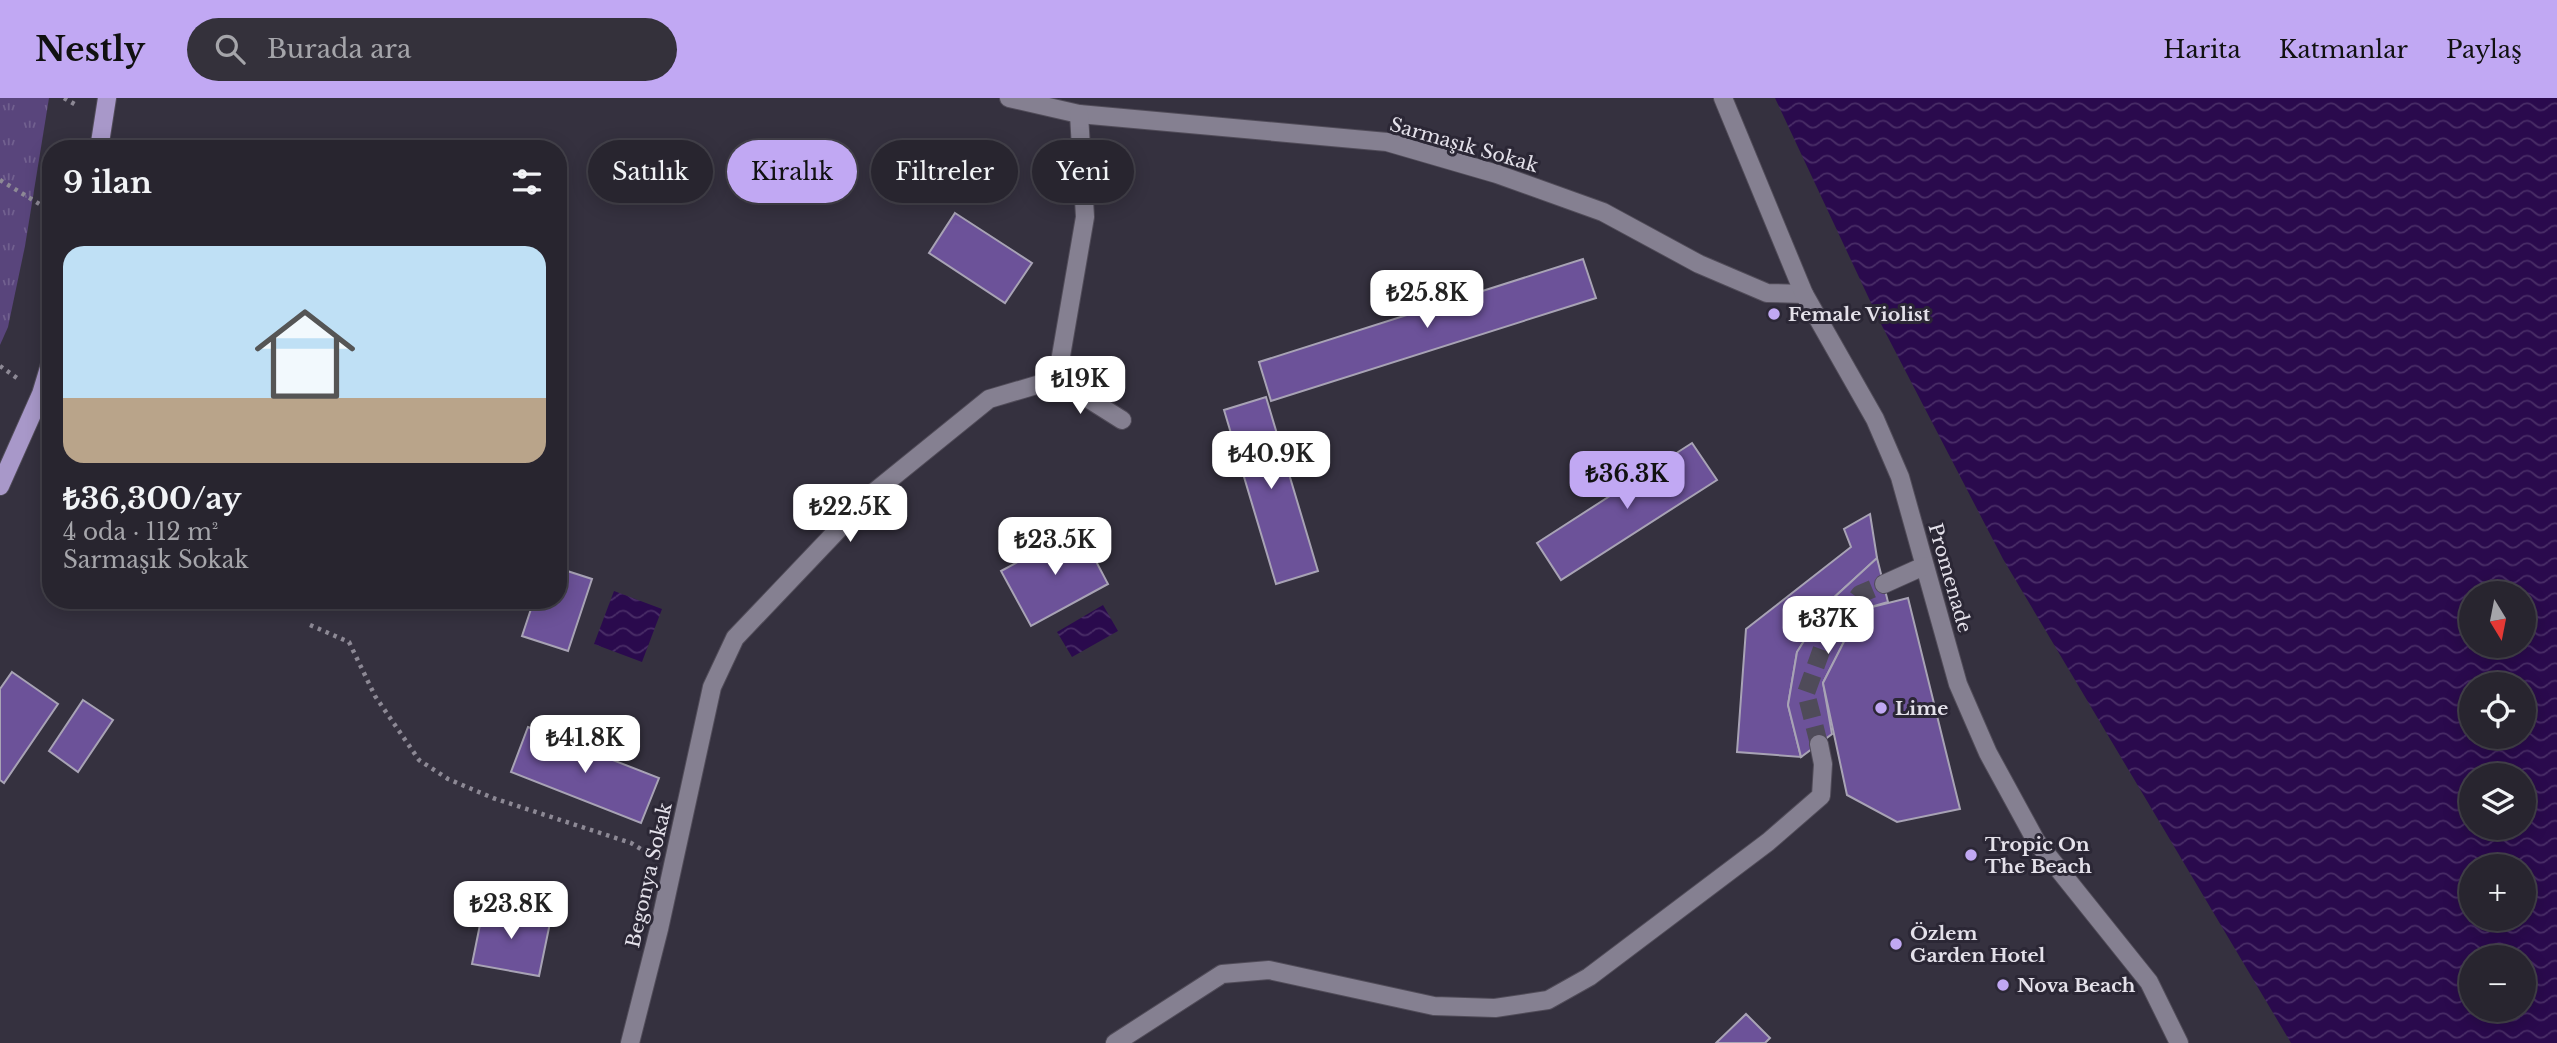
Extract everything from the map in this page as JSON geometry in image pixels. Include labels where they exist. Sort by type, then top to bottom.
[{"type":"main road","points":[[100,140],[107,98]]},
{"type":"main road","points":[[0,486],[42,391]]},
{"type":"street","name":"Sarmaşık Sokak","points":[[1009,98],[1079,114],[1387,142],[1497,174],[1603,212],[1699,264],[1767,293],[1804,294]]},
{"type":"street","name":"Promenade","points":[[1723,98],[1804,294],[1875,419],[1900,477],[1958,684],[1987,753],[2036,841],[2149,982],[2179,1043]]},
{"type":"street","points":[[1079,114],[1085,217],[1057,379],[1122,420]]},
{"type":"street","name":"Begonya Sokak","points":[[630,1043],[712,687],[735,638],[873,493],[989,398],[1057,379]]},
{"type":"street","points":[[1884,584],[1924,566]]},
{"type":"street","points":[[1115,1043],[1222,974],[1269,970],[1434,1006],[1495,1008],[1548,1000],[1589,977],[1768,842],[1821,796],[1823,764],[1819,744]]},
{"type":"path","points":[[0,180],[42,206]]},
{"type":"path","points":[[310,625],[349,642],[390,720],[419,760],[448,779],[493,798],[631,843],[672,867]]},
{"type":"green space","points":[[0,98],[49,98],[25,246],[8,327],[0,345]]},
{"type":"water","points":[[1775,98],[2557,98],[2557,1043],[2291,1043],[2003,559],[1880,322]]},
{"type":"water","points":[[614,591],[662,609],[642,662],[594,644]]},
{"type":"water","points":[[1103,605],[1118,631],[1072,657],[1057,632]]},
{"type":"building","points":[[955,213],[1032,263],[1005,303],[929,253]]},
{"type":"building","points":[[1583,259],[1596,298],[1271,401],[1259,362]]},
{"type":"building","points":[[1266,397],[1318,571],[1276,584],[1224,410]]},
{"type":"building","points":[[1692,443],[1717,480],[1561,580],[1537,543]]},
{"type":"building","points":[[1870,514],[1877,558],[1828,603],[1797,652],[1788,705],[1801,757],[1737,752],[1746,629],[1851,547],[1844,529]]},
{"type":"building","points":[[1079,529],[1108,584],[1031,626],[1001,571]]},
{"type":"building","points":[[1877,558],[1888,602],[1860,610],[1823,683],[1832,734],[1801,757],[1788,705],[1797,652],[1828,603]]},
{"type":"building","points":[[567,571],[592,579],[568,651],[522,636],[531,609],[567,609]]},
{"type":"building","name":"Lime","points":[[1908,598],[1960,809],[1897,822],[1847,795],[1823,683],[1860,610]]},
{"type":"building","points":[[12,672],[58,704],[4,783],[0,780],[0,689]]},
{"type":"building","points":[[83,700],[113,720],[78,772],[49,751]]},
{"type":"building","points":[[528,727],[659,778],[641,823],[511,772]]},
{"type":"building","points":[[484,905],[551,918],[539,976],[472,964]]},
{"type":"building","points":[[1746,1014],[1770,1038],[1765,1043],[1716,1043]]},
{"type":"tunnel","points":[[1819,744],[1806,693],[1824,643],[1860,594],[1884,584]]},
{"type":"place","name":"Female Violist","points":[[1774,314]]},
{"type":"place","name":"Lime","points":[[1881,708]]},
{"type":"place","name":"Tropic On The Beach","points":[[1971,855]]},
{"type":"place","name":"Özlem Garden Hotel","points":[[1896,944]]},
{"type":"place","name":"Nova Beach","points":[[2003,985]]}]
